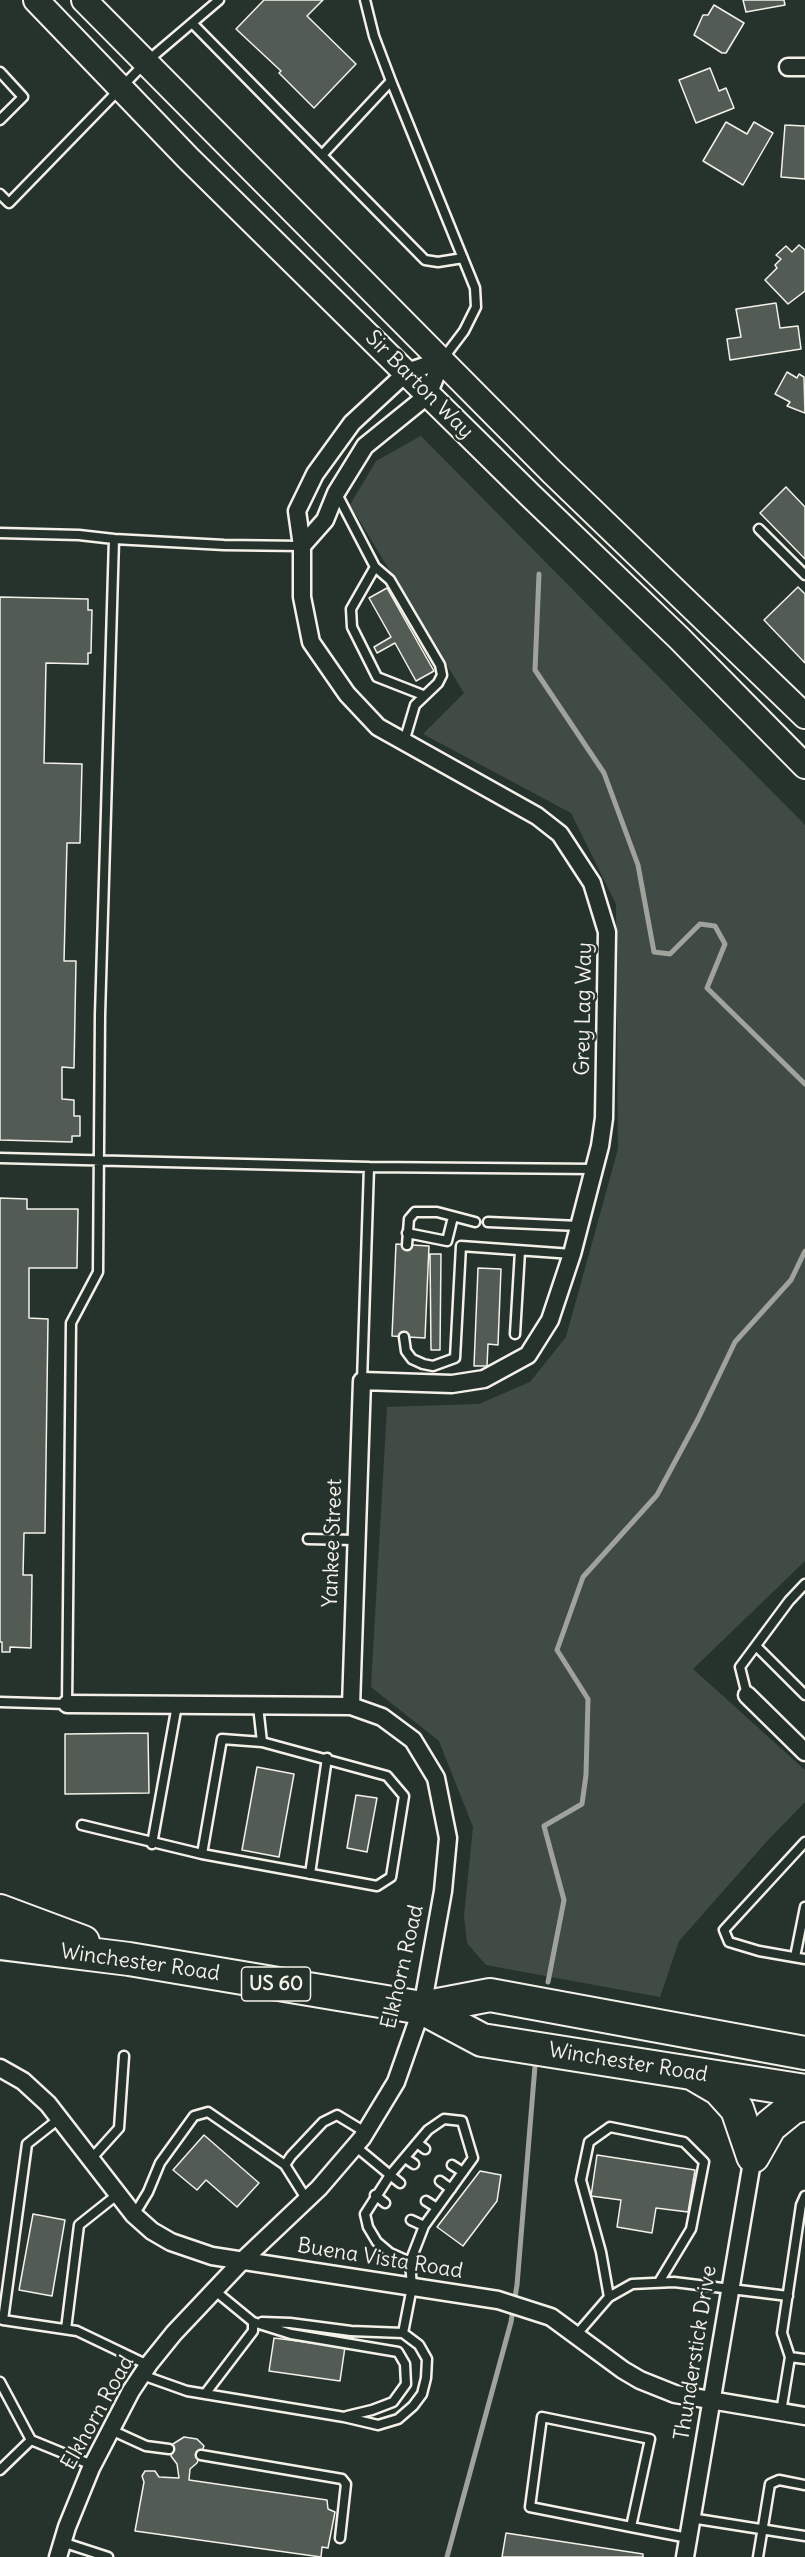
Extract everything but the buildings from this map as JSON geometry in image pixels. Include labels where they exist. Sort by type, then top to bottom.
[{"type":"highway","points":[[0,1911],[129,1959]]},
{"type":"highway","name":"Winchester Road","points":[[0,1943],[129,1959],[422,2008],[482,2040],[805,2091]]},
{"type":"highway","name":"Winchester Road","points":[[422,2008],[490,1995],[805,2053]]},
{"type":"highway","points":[[692,2073],[719,2089],[737,2109],[753,2156]]},
{"type":"highway","points":[[753,2156],[771,2126],[792,2108],[805,2104]]},
{"type":"main road","name":"Sir Barton Way","points":[[36,0],[188,158],[679,638],[805,766]]},
{"type":"main road","name":"Sir Barton Way","points":[[84,0],[552,471],[805,716]]},
{"type":"street","points":[[788,67],[805,67]]},
{"type":"street","name":"Grey Lag Way","points":[[362,1381],[452,1384],[484,1378],[528,1355],[550,1320],[572,1254],[594,1169],[604,1118],[607,932],[592,883],[560,834],[537,816],[378,727],[347,694],[311,642],[302,597],[302,546],[297,511],[315,474],[352,423],[407,372],[442,360]]},
{"type":"street","points":[[302,546],[325,520],[336,493],[365,446],[428,395],[442,360]]},
{"type":"street","name":"Yankee Street","points":[[351,1706],[362,1381]]},
{"type":"street","points":[[747,1695],[805,1752]]},
{"type":"street","name":"Elkhorn Road","points":[[60,2549],[92,2465],[145,2370],[174,2332],[243,2260],[307,2201],[355,2146],[396,2082],[422,2008],[443,1891],[448,1838],[436,1778],[413,1740],[382,1717],[351,1706],[67,1704]]},
{"type":"street","name":"Buena Vista Road","points":[[0,2068],[23,2081],[61,2118],[134,2215],[152,2231],[189,2249],[212,2256],[498,2300],[536,2311],[577,2334],[640,2380],[675,2394],[805,2416]]},
{"type":"street","name":"Thunderstick Drive","points":[[685,2557],[753,2156]]},
{"type":"lane","points":[[0,194],[9,204],[145,63],[219,0]]},
{"type":"lane","points":[[365,0],[374,36],[391,81],[475,288],[476,307],[464,331],[442,360]]},
{"type":"lane","points":[[192,23],[425,260],[438,262],[463,258]]},
{"type":"lane","points":[[0,72],[23,97],[0,120]]},
{"type":"lane","points":[[323,154],[391,81]]},
{"type":"lane","points":[[336,493],[375,567],[390,580],[440,664],[442,675],[438,683],[415,705],[404,742]]},
{"type":"lane","points":[[759,529],[805,575]]},
{"type":"lane","points":[[0,533],[302,546]]},
{"type":"lane","points":[[0,1702],[67,1704],[71,1323],[98,1272],[100,1005],[114,539]]},
{"type":"lane","points":[[375,567],[351,609],[352,627],[377,677],[423,695]]},
{"type":"lane","points":[[0,1158],[369,1167],[594,1169]]},
{"type":"lane","points":[[362,1381],[369,1167]]},
{"type":"lane","points":[[406,1245],[409,1220],[415,1212],[437,1212],[475,1222]]},
{"type":"lane","points":[[447,1241],[453,1217]]},
{"type":"lane","points":[[488,1222],[579,1226]]},
{"type":"lane","points":[[407,1233],[461,1246],[572,1254]]},
{"type":"lane","points":[[404,1337],[406,1351],[412,1359],[423,1364],[432,1366],[455,1358],[461,1246]]},
{"type":"lane","points":[[515,1334],[520,1251]]},
{"type":"lane","points":[[308,1539],[355,1540]]},
{"type":"lane","points":[[747,1695],[740,1667],[789,1601],[805,1584]]},
{"type":"lane","points":[[756,1646],[805,1695]]},
{"type":"lane","points":[[152,1844],[177,1705]]},
{"type":"lane","points":[[258,1706],[261,1742]]},
{"type":"lane","points":[[82,1825],[152,1844],[202,1854],[376,1886],[391,1877],[404,1796],[387,1776],[261,1742],[222,1739],[202,1854]]},
{"type":"lane","points":[[310,1874],[327,1758]]},
{"type":"lane","points":[[805,1842],[724,1930],[729,1942],[805,1959]]},
{"type":"lane","points":[[795,1957],[805,1907]]},
{"type":"lane","points":[[92,2158],[119,2128],[124,2056]]},
{"type":"lane","points":[[134,2215],[148,2192],[160,2163],[194,2116],[208,2112],[285,2165],[307,2201]]},
{"type":"lane","points":[[285,2165],[323,2122],[337,2115],[365,2132]]},
{"type":"lane","points":[[61,2118],[27,2144],[3,2320],[76,2331],[188,2391],[344,2417],[378,2425],[398,2419],[414,2406],[422,2394],[427,2359],[419,2345],[403,2333],[252,2322]]},
{"type":"lane","points":[[403,2333],[412,2287],[410,2262],[424,2226],[473,2158],[462,2121],[444,2119],[428,2130],[375,2195],[365,2214],[368,2227],[377,2242],[390,2253],[410,2262]]},
{"type":"lane","points":[[609,2297],[601,2252],[581,2180],[589,2142],[610,2127],[684,2142],[704,2162],[691,2229],[659,2282]]},
{"type":"lane","points":[[417,2143],[425,2149]]},
{"type":"lane","points":[[355,2146],[400,2183]]},
{"type":"lane","points":[[405,2158],[414,2164]]},
{"type":"lane","points":[[452,2165],[463,2172]]},
{"type":"lane","points":[[440,2181],[451,2188]]},
{"type":"lane","points":[[66,2329],[79,2224],[118,2194]]},
{"type":"lane","points":[[375,2195],[385,2203]]},
{"type":"lane","points":[[781,2412],[790,2356],[782,2333],[801,2205],[805,2196]]},
{"type":"lane","points":[[426,2201],[437,2208]]},
{"type":"lane","points":[[411,2220],[424,2226]]},
{"type":"lane","points":[[577,2334],[609,2297],[632,2284],[659,2282],[788,2296]]},
{"type":"lane","points":[[214,2290],[252,2322],[291,2334],[398,2352],[405,2364],[406,2384],[393,2402],[344,2417]]},
{"type":"lane","points":[[205,2394],[253,2331],[252,2322]]},
{"type":"lane","points":[[790,2356],[805,2359]]},
{"type":"lane","points":[[1,2384],[31,2440],[92,2465]]},
{"type":"lane","points":[[631,2527],[650,2439],[542,2417],[530,2507],[631,2527],[688,2538]]},
{"type":"lane","points":[[111,2430],[146,2446],[169,2449]]},
{"type":"lane","points":[[1,2468],[31,2440]]},
{"type":"lane","points":[[201,2455],[342,2479],[346,2484],[340,2538]]},
{"type":"lane","points":[[758,2557],[770,2484],[779,2480],[805,2485]]},
{"type":"lane","points":[[691,2518],[805,2536]]},
{"type":"lane","points":[[60,2549],[108,2557]]},
{"type":"shaded area","points":[[421,436],[805,825],[805,1561],[693,1669],[805,1770],[805,1802],[769,1839],[679,1941],[660,1997],[486,1965],[467,1943],[464,1916],[473,1827],[439,1741],[371,1687],[387,1407],[479,1404],[530,1382],[566,1337],[618,1149],[616,904],[571,813],[423,734],[464,693],[350,505],[376,461]]},
{"type":"waterway","points":[[539,574],[535,670],[604,773],[638,865],[654,952],[670,954],[700,924],[715,926],[725,944],[707,988],[805,1084]]},
{"type":"waterway","points":[[548,1982],[564,1900],[544,1826],[582,1804],[586,1775],[588,1699],[557,1650],[583,1577],[657,1495],[698,1419],[735,1342],[791,1280],[805,1251]]},
{"type":"waterway","points":[[447,2557],[511,2322],[517,2285],[535,2066]]}]
